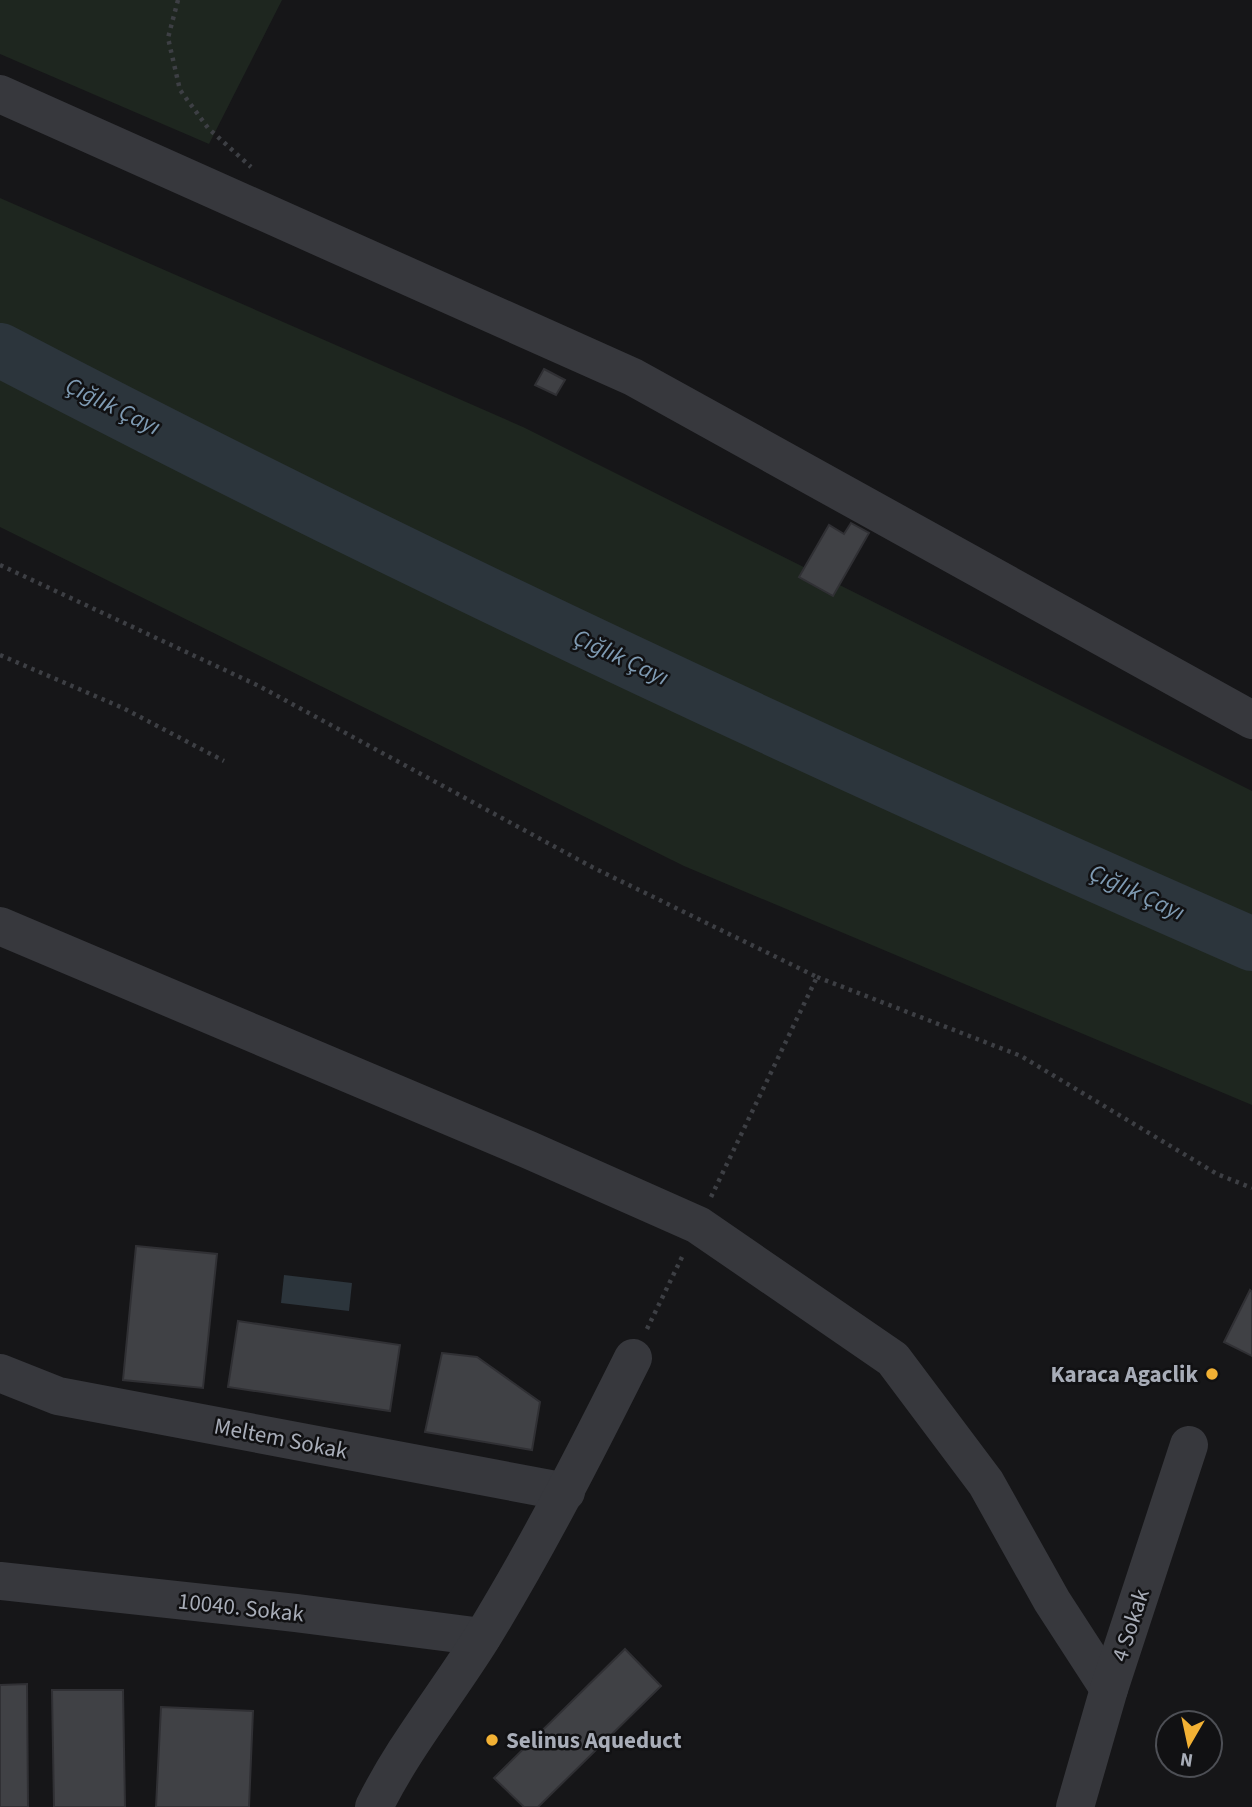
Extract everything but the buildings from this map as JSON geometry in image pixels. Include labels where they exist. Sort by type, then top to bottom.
[{"type":"street","points":[[0,94],[633,377],[1252,720]]},
{"type":"street","points":[[0,926],[698,1225],[893,1359],[986,1483],[1052,1601],[1109,1689]]},
{"type":"street","points":[[374,1807],[393,1769],[482,1637],[566,1492],[633,1358]]},
{"type":"street","name":"Meltem Sokak","points":[[0,1373],[58,1396],[566,1492]]},
{"type":"street","name":"4 Sokak","points":[[1075,1807],[1109,1689],[1189,1445]]},
{"type":"street","name":"10040. Sokak","points":[[0,1581],[482,1637]]},
{"type":"path","points":[[178,0],[168,38],[180,90],[208,128],[259,175]]},
{"type":"path","points":[[0,565],[259,686],[592,867],[817,977],[1021,1056],[1217,1174],[1252,1188]]},
{"type":"path","points":[[0,655],[123,708],[224,761]]},
{"type":"path","points":[[633,1358],[817,977]]},
{"type":"shaded area","points":[[0,0],[282,0],[209,144],[0,54]]},
{"type":"shaded area","points":[[0,198],[523,427],[1252,791],[1252,1105],[684,866],[0,527]]},
{"type":"shaded area","points":[[284,1275],[352,1283],[349,1311],[281,1303]]},
{"type":"waterway","name":"Çığlık Çayı","points":[[0,350],[309,507],[621,658],[935,803],[1252,944]]},
{"type":"place","name":"Karaca Agaclik","points":[[1212,1374]]},
{"type":"place","name":"Selinus Aqueduct","points":[[492,1740]]}]
